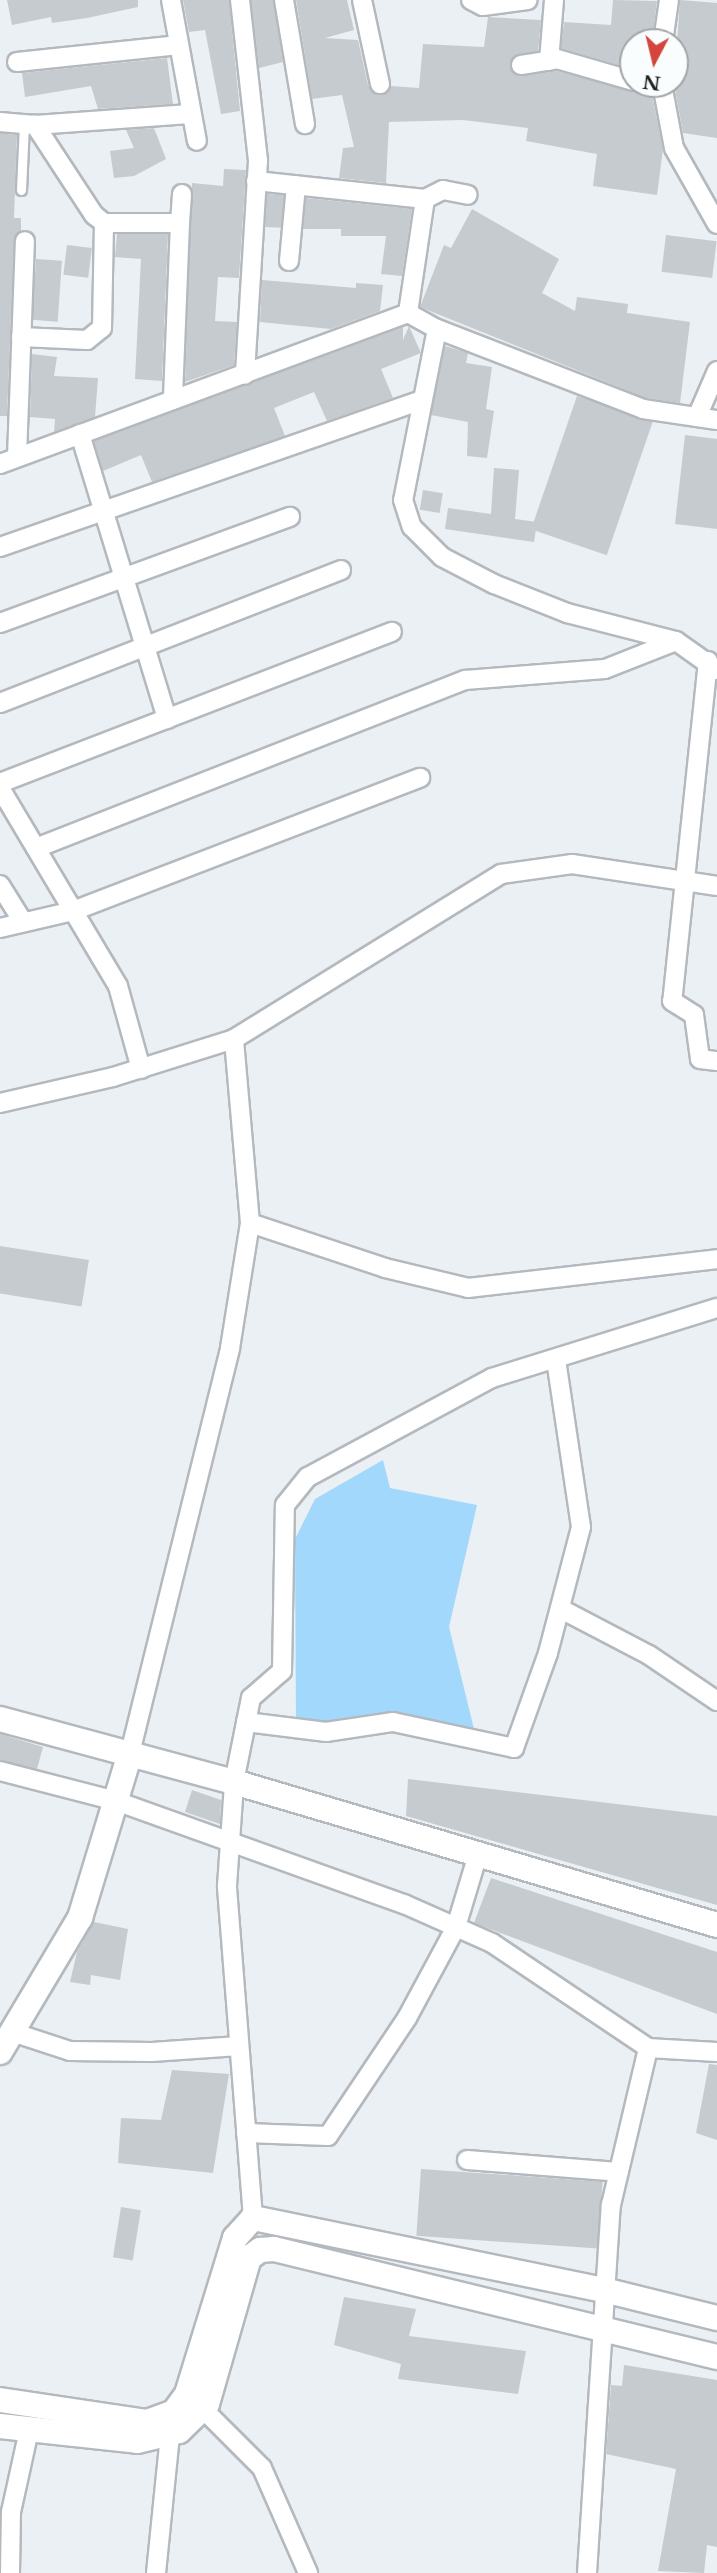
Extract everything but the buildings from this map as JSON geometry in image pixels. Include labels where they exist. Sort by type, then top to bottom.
[{"type":"street","points":[[171,0],[197,141]]},
{"type":"street","points":[[240,0],[258,161],[245,375]]},
{"type":"street","points":[[284,0],[305,124]]},
{"type":"street","points":[[362,0],[380,84]]},
{"type":"street","points":[[471,0],[483,6],[528,0]]},
{"type":"street","points":[[549,61],[554,0]]},
{"type":"street","points":[[665,28],[669,0]]},
{"type":"street","points":[[17,62],[178,45]]},
{"type":"street","points":[[521,65],[549,61],[619,78]]},
{"type":"street","points":[[660,98],[674,148],[717,224]]},
{"type":"street","points":[[0,122],[29,124],[190,114]]},
{"type":"street","points":[[21,337],[87,340],[96,336],[102,328],[99,219],[29,124]]},
{"type":"street","points":[[257,181],[425,198],[443,190],[468,194]]},
{"type":"street","points":[[289,261],[296,185]]},
{"type":"street","points":[[173,400],[182,194]]},
{"type":"street","points":[[408,313],[425,198]]},
{"type":"street","points":[[99,219],[180,222]]},
{"type":"street","points":[[26,241],[21,337],[8,461],[408,313],[438,329],[643,409],[717,420]]},
{"type":"street","points":[[438,329],[421,400],[403,500],[412,527],[442,557],[567,613],[676,641],[713,666],[672,1001],[694,1015],[700,1059],[717,1061]]},
{"type":"street","points":[[697,417],[717,371]]},
{"type":"street","points":[[0,547],[421,400]]},
{"type":"street","points":[[80,434],[121,579],[167,719]]},
{"type":"street","points":[[0,623],[290,517]]},
{"type":"street","points":[[0,703],[341,570]]},
{"type":"street","points":[[141,1069],[118,986],[0,785],[392,632]]},
{"type":"street","points":[[36,848],[466,680],[605,669],[676,641]]},
{"type":"street","points":[[0,928],[73,911],[419,778]]},
{"type":"street","points":[[0,1103],[141,1069],[234,1039],[501,874],[572,864],[717,886]]},
{"type":"street","points":[[0,885],[23,922]]},
{"type":"street","points":[[234,1039],[250,1223],[230,1348],[129,1757],[80,1918],[6,2042],[70,2051],[152,2052],[239,2046]]},
{"type":"street","points":[[250,1223],[385,1268],[468,1288],[717,1259]]},
{"type":"street","points":[[0,2400],[147,2422],[174,2412],[187,2394],[235,2238],[253,2218],[228,1886],[230,1840],[234,1782],[251,1698],[282,1671],[285,1505],[308,1477],[492,1378],[717,1308]]},
{"type":"street","points":[[246,1722],[326,1732],[393,1722],[514,1748],[561,1609],[581,1527],[556,1359]]},
{"type":"street","points":[[561,1609],[649,1655],[717,1701]]},
{"type":"street","points":[[0,1719],[129,1757],[234,1782],[717,1925]]},
{"type":"street","points":[[0,1771],[116,1801],[230,1840],[456,1927],[562,1986],[648,2048],[717,2052]]},
{"type":"street","points":[[246,2133],[328,2136],[407,2018],[456,1927],[478,1854]]},
{"type":"street","points":[[587,2573],[607,2330],[611,2205],[648,2048]]},
{"type":"street","points":[[467,2160],[620,2172]]},
{"type":"street","points":[[253,2218],[608,2291],[717,2318]]},
{"type":"street","points":[[0,2426],[136,2441],[170,2435],[204,2410],[249,2258],[260,2250],[274,2249],[717,2357]]},
{"type":"street","points":[[204,2410],[262,2468],[308,2573]]},
{"type":"street","points":[[10,2573],[11,2512],[29,2430]]},
{"type":"street","points":[[156,2573],[170,2435]]},
{"type":"lane","points":[[21,191],[29,124]]},
{"type":"shaded area","points":[[383,1460],[390,1488],[477,1505],[449,1627],[474,1729],[296,1728],[295,1539],[315,1499]]}]
